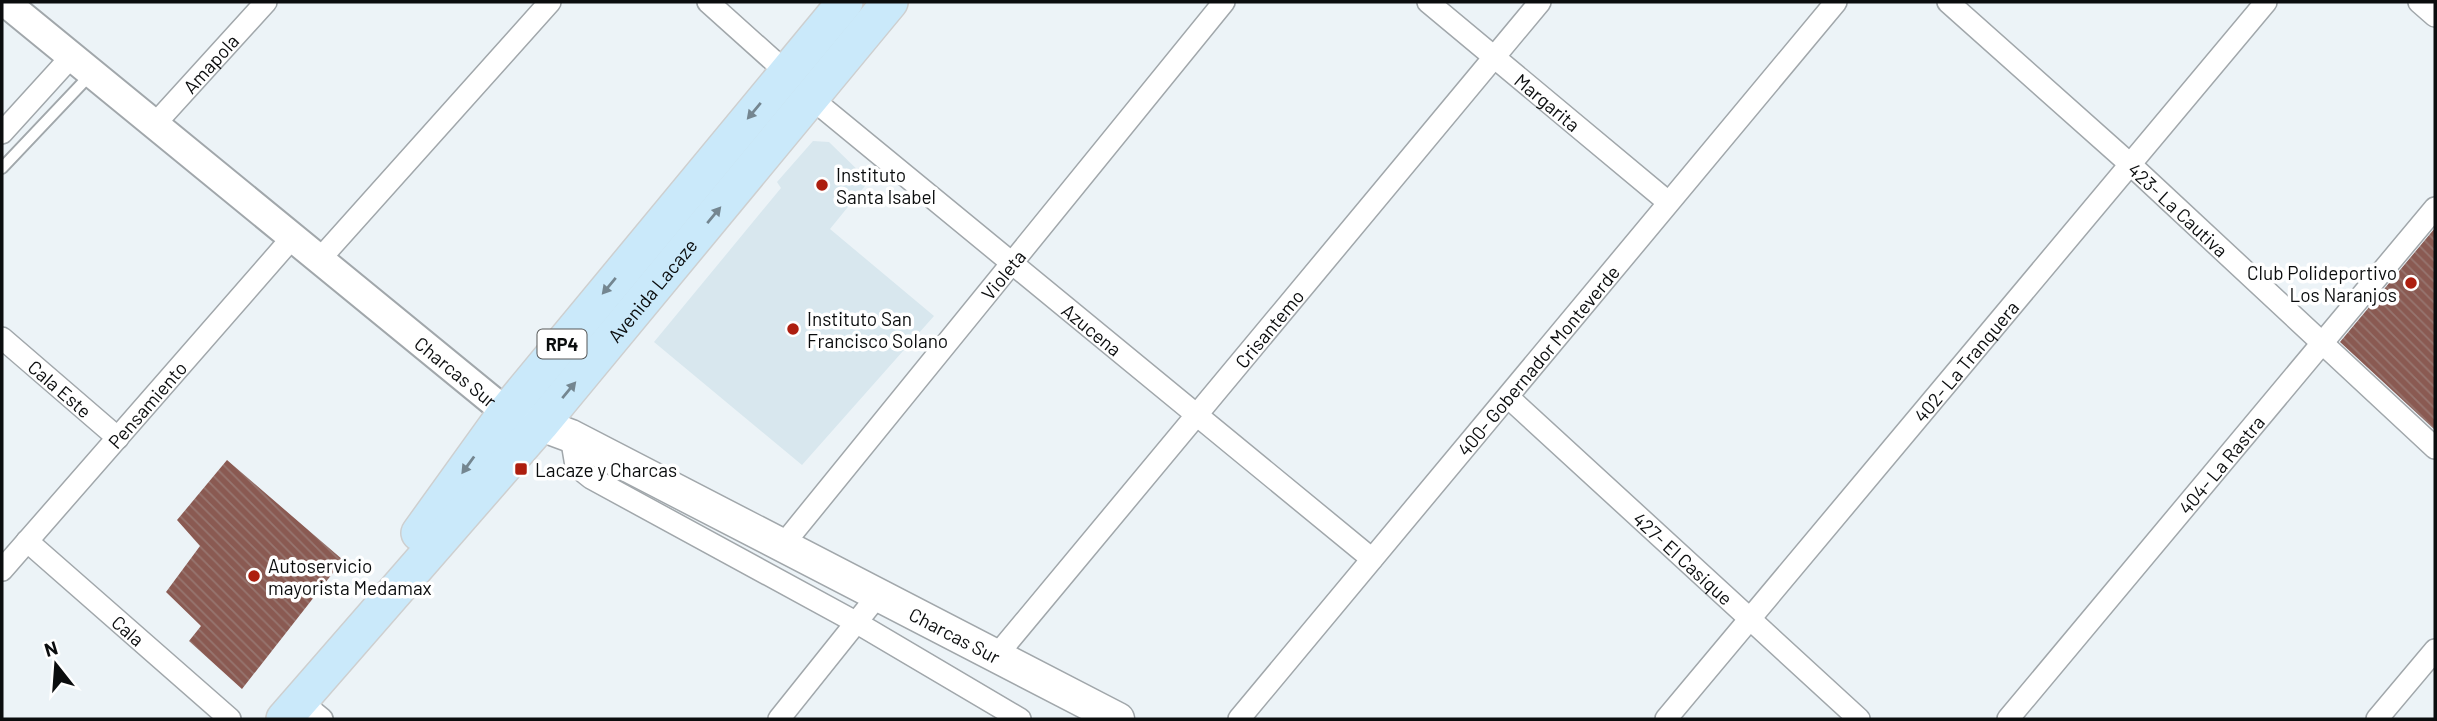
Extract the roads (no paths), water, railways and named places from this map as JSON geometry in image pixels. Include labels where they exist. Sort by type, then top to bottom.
[{"type":"main road","name":"Avenida Lacaze","points":[[302,713],[506,412],[845,2]]},
{"type":"main road","points":[[811,98],[860,23],[877,2]]},
{"type":"main road","name":"Avenida Lacaze","points":[[302,713],[556,430],[811,98],[890,2]]},
{"type":"main road","name":"Charcas Sur","points":[[506,412],[556,430],[1118,719]]},
{"type":"street","name":"Charcas Sur","points":[[5,2],[506,412]]},
{"type":"street","name":"Amapola","points":[[155,124],[266,2]]},
{"type":"street","points":[[319,260],[550,2]]},
{"type":"street","points":[[708,2],[786,72]]},
{"type":"street","name":"Violeta","points":[[782,545],[1224,2]]},
{"type":"street","name":"Margarita","points":[[1428,2],[1668,202]]},
{"type":"street","name":"Crisantemo","points":[[997,655],[1540,2]]},
{"type":"street","name":"400- Gobernador Monteverde","points":[[1239,719],[1836,2]]},
{"type":"street","name":"423- La Cautiva","points":[[1948,2],[2131,165],[2435,448]]},
{"type":"street","name":"402- La Tranquera","points":[[1666,719],[2266,2]]},
{"type":"street","points":[[2419,2],[2435,16]]},
{"type":"street","points":[[2,134],[81,65]]},
{"type":"street","name":"Azucena","points":[[811,98],[1371,559]]},
{"type":"street","name":"404- La Rastra","points":[[2008,719],[2323,346],[2435,208]]},
{"type":"street","name":"Pensamiento","points":[[2,570],[292,238]]},
{"type":"street","name":"Cala Este","points":[[2,338],[118,438]]},
{"type":"street","name":"427- El Casique","points":[[1508,397],[1751,617],[1859,719]]},
{"type":"street","points":[[556,430],[576,466],[591,478],[859,624],[1020,719]]},
{"type":"street","name":"Cala","points":[[27,541],[230,719]]},
{"type":"street","points":[[779,719],[859,624],[879,594]]},
{"type":"street","points":[[2377,719],[2435,650]]},
{"type":"lane","points":[[2,169],[81,65]]},
{"type":"place","name":"Instituto Santa Isabel","points":[[822,185]]},
{"type":"place","name":"Club Polideportivo Los Naranjos","points":[[2411,283]]},
{"type":"place","name":"Instituto San Francisco Solano","points":[[793,329]]},
{"type":"place","name":"Lacaze y Charcas","points":[[521,469]]},
{"type":"place","name":"Autoservicio mayorista Medamax","points":[[254,576]]}]
